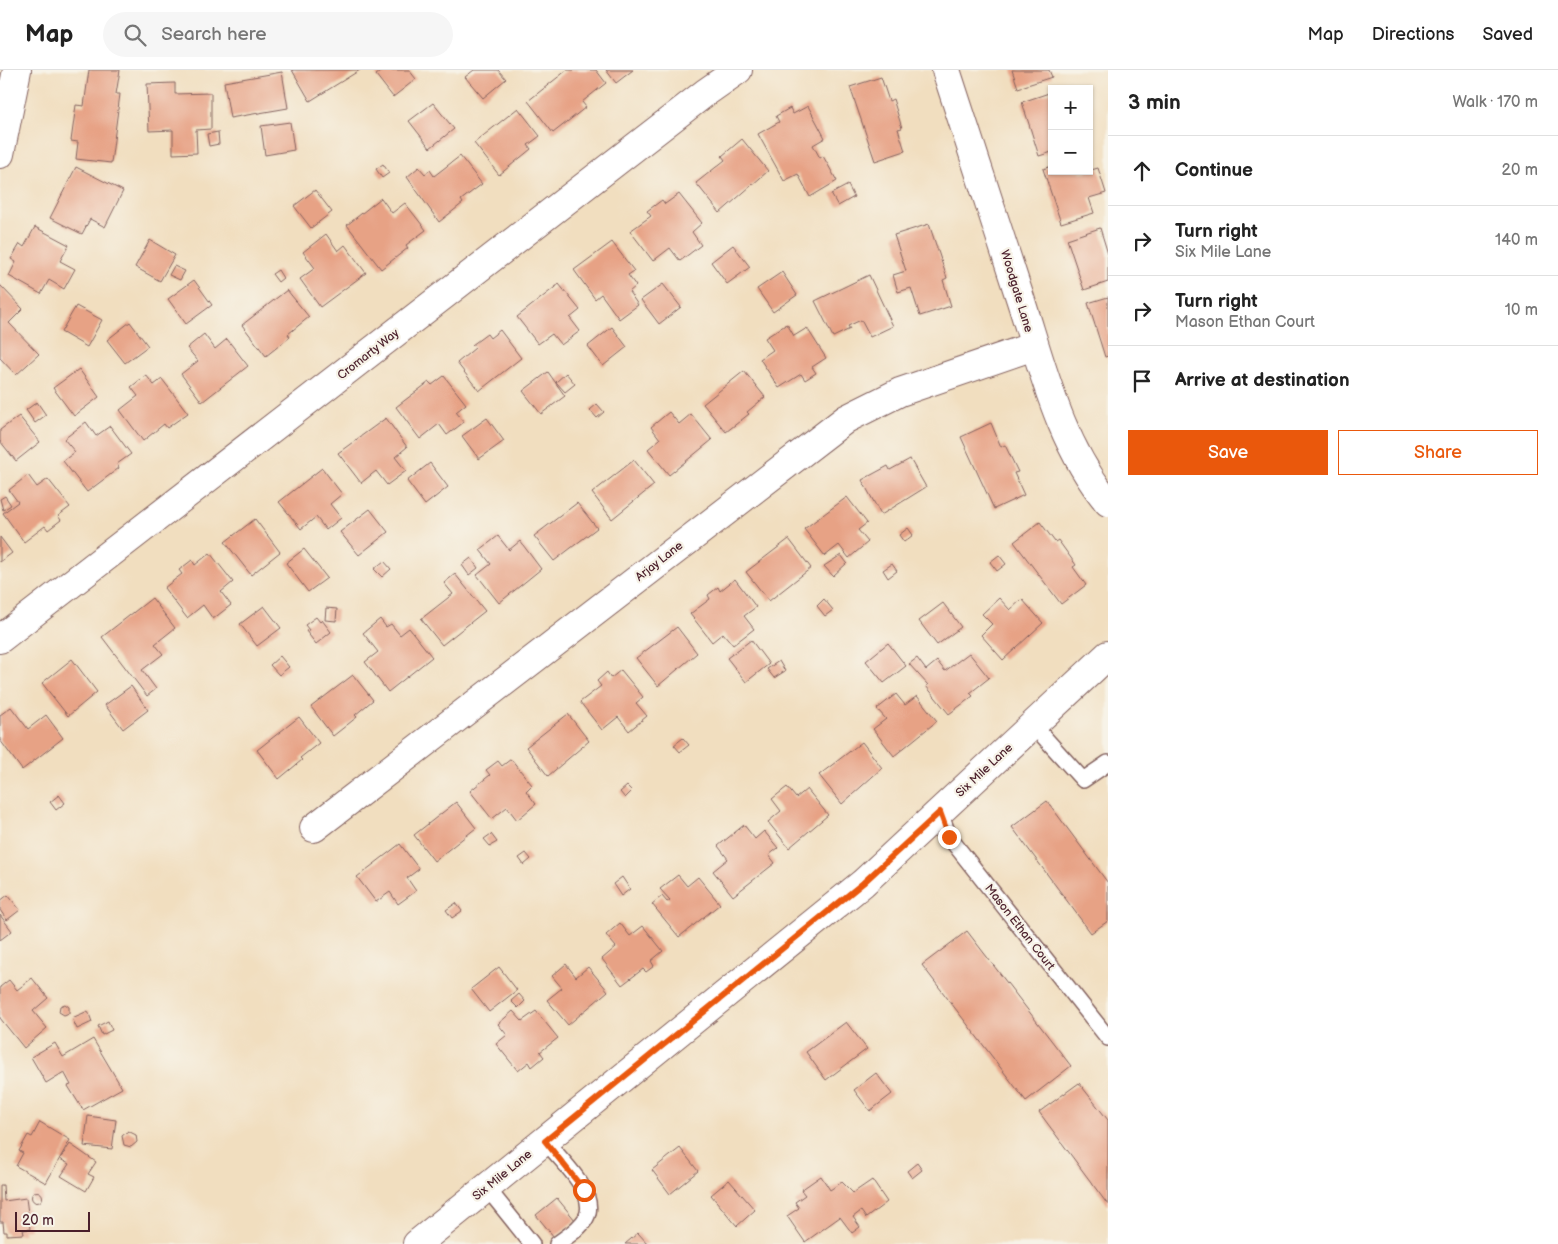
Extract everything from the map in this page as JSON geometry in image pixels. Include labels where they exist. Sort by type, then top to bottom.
[{"type":"street","points":[[0,154],[17,70]]},
{"type":"street","name":"Cromarty Way","points":[[0,639],[705,93],[738,70]]},
{"type":"street","name":"Woodgate Lane","points":[[946,70],[1034,346],[1070,443],[1085,471],[1108,502]]},
{"type":"street","name":"Arjay Lane","points":[[314,828],[846,419],[900,392],[1034,346]]},
{"type":"street","name":"Six Mile Lane","points":[[417,1244],[863,883],[1108,655]]},
{"type":"lane","points":[[1033,725],[1083,780],[1108,763]]},
{"type":"lane","name":"Mason Ethan Court","points":[[940,812],[949,837],[1108,1038]]},
{"type":"lane","points":[[545,1141],[584,1190],[590,1206],[585,1220],[557,1244]]},
{"type":"lane","points":[[487,1188],[532,1244]]},
{"type":"building","points":[[89,70],[120,70],[116,94],[120,94],[111,163],[76,159],[78,142],[71,141],[76,105],[84,106]]},
{"type":"building","points":[[292,70],[360,70],[310,101]]},
{"type":"building","points":[[383,70],[409,70],[416,79],[393,97],[376,75]]},
{"type":"building","points":[[474,70],[498,70],[506,79],[483,98],[465,77]]},
{"type":"building","points":[[567,70],[596,70],[606,83],[582,102],[586,107],[553,133],[528,101]]},
{"type":"building","points":[[606,70],[633,70],[616,83]]},
{"type":"building","points":[[1012,70],[1049,70],[1052,77],[1018,88]]},
{"type":"building","points":[[282,72],[288,108],[230,118],[224,82]]},
{"type":"building","points":[[881,77],[889,101],[893,99],[902,128],[898,129],[905,151],[875,161],[850,87]]},
{"type":"building","points":[[175,83],[175,94],[211,93],[211,129],[196,130],[197,153],[173,154],[173,130],[149,131],[147,84]]},
{"type":"building","points":[[1048,93],[1048,153],[1039,156],[1022,102]]},
{"type":"building","points":[[433,103],[454,129],[430,148],[409,121]]},
{"type":"building","points":[[808,106],[825,138],[813,145],[820,158],[823,156],[837,181],[810,197],[798,174],[784,181],[758,134],[779,122],[776,116],[790,108],[793,114]]},
{"type":"building","points":[[518,108],[540,136],[528,145],[531,149],[499,175],[474,143]]},
{"type":"building","points":[[290,122],[294,150],[265,155],[261,126]]},
{"type":"building","points":[[218,132],[219,144],[209,146],[207,134]]},
{"type":"building","points":[[742,139],[768,171],[720,213],[696,183],[725,160],[722,156]]},
{"type":"building","points":[[460,156],[482,184],[461,200],[463,203],[439,222],[407,177],[419,167],[425,174],[430,170],[434,176]]},
{"type":"building","points":[[383,164],[389,173],[382,178],[376,169]]},
{"type":"building","points":[[76,167],[123,191],[105,227],[90,219],[82,234],[50,218]]},
{"type":"building","points":[[1048,167],[1048,175],[1093,175],[1093,169],[1098,168],[1106,193],[1089,198],[1094,213],[1061,223],[1043,169]]},
{"type":"building","points":[[848,185],[854,197],[838,206],[831,194]]},
{"type":"building","points":[[315,190],[332,212],[311,228],[294,206]]},
{"type":"building","points":[[679,194],[702,223],[692,232],[701,245],[680,261],[670,248],[653,261],[630,231],[651,216],[647,211],[662,200],[665,204]]},
{"type":"building","points":[[381,198],[392,213],[405,203],[426,230],[406,245],[408,248],[381,269],[347,225]]},
{"type":"building","points":[[929,224],[947,278],[943,280],[951,306],[920,316],[911,288],[898,292],[893,275],[906,271],[894,235]]},
{"type":"building","points":[[35,227],[69,245],[60,261],[75,269],[64,289],[49,280],[41,294],[9,276],[16,262],[11,259],[20,244],[24,247]]},
{"type":"building","points":[[1100,228],[1108,254],[1108,282],[1084,290],[1067,239]]},
{"type":"building","points":[[326,234],[338,251],[345,245],[366,273],[320,307],[300,279],[315,268],[303,252]]},
{"type":"building","points":[[150,240],[175,255],[160,281],[135,267]]},
{"type":"building","points":[[612,242],[634,271],[628,275],[636,286],[629,292],[638,305],[619,319],[601,294],[595,299],[574,270]]},
{"type":"building","points":[[733,245],[750,267],[727,284],[711,262]]},
{"type":"building","points":[[174,266],[185,271],[180,280],[169,275]]},
{"type":"building","points":[[278,270],[283,278],[278,282],[272,274]]},
{"type":"building","points":[[782,272],[797,295],[773,312],[757,289]]},
{"type":"building","points":[[869,275],[893,326],[870,337],[861,320],[848,326],[850,329],[833,337],[815,301]]},
{"type":"building","points":[[194,280],[212,305],[186,324],[168,299]]},
{"type":"building","points":[[559,284],[580,310],[570,318],[580,331],[561,345],[552,334],[538,344],[517,317]]},
{"type":"building","points":[[663,284],[681,307],[659,324],[641,300]]},
{"type":"building","points":[[0,285],[23,309],[9,323],[39,354],[16,375],[0,358]]},
{"type":"building","points":[[287,290],[309,317],[288,334],[290,337],[266,356],[242,325]]},
{"type":"building","points":[[1108,297],[1108,356],[1105,357],[1088,303]]},
{"type":"building","points":[[76,306],[102,320],[87,347],[61,332]]},
{"type":"building","points":[[130,322],[148,346],[125,363],[107,340]]},
{"type":"building","points":[[787,324],[794,336],[807,328],[826,358],[812,367],[816,373],[805,380],[801,374],[779,388],[760,359],[773,350],[765,338]]},
{"type":"building","points":[[612,327],[627,347],[603,366],[588,346]]},
{"type":"building","points":[[500,330],[521,358],[479,391],[457,363],[475,348],[472,345],[487,334],[490,338]]},
{"type":"building","points":[[204,334],[215,349],[227,339],[248,366],[202,402],[181,374],[198,361],[187,348]]},
{"type":"building","points":[[79,369],[99,397],[74,416],[53,388]]},
{"type":"building","points":[[744,371],[765,397],[747,412],[749,414],[726,432],[703,404]]},
{"type":"building","points":[[548,372],[565,396],[541,414],[523,391]]},
{"type":"building","points":[[566,373],[575,384],[565,392],[556,382]]},
{"type":"building","points":[[146,375],[154,385],[162,379],[188,413],[167,428],[164,424],[143,441],[120,410],[138,396],[131,387]]},
{"type":"building","points":[[444,376],[466,404],[456,412],[464,422],[447,435],[439,424],[420,439],[396,407],[429,382],[432,385]]},
{"type":"building","points":[[37,402],[46,415],[35,423],[26,410]]},
{"type":"building","points":[[597,404],[604,412],[597,418],[590,410]]},
{"type":"building","points":[[669,412],[679,424],[691,414],[712,440],[669,475],[648,449],[660,439],[651,427]]},
{"type":"building","points":[[19,416],[40,442],[16,461],[0,441],[0,430]]},
{"type":"building","points":[[386,418],[407,447],[395,457],[406,471],[387,485],[376,471],[361,483],[338,453]]},
{"type":"building","points":[[487,418],[504,441],[479,459],[462,436]]},
{"type":"building","points":[[86,422],[96,436],[110,426],[131,454],[117,464],[119,468],[87,492],[63,461],[75,452],[64,439]]},
{"type":"building","points":[[991,423],[1001,447],[1005,445],[1018,472],[1014,473],[1024,495],[994,509],[961,437]]},
{"type":"building","points":[[910,459],[926,487],[881,515],[862,480],[888,466],[890,470]]},
{"type":"building","points":[[634,460],[654,485],[612,519],[592,493]]},
{"type":"building","points":[[430,463],[448,487],[425,505],[407,481]]},
{"type":"building","points":[[322,468],[342,494],[330,504],[341,518],[326,530],[316,517],[301,529],[279,502]]},
{"type":"building","points":[[28,475],[37,487],[48,479],[70,507],[58,516],[61,520],[48,530],[45,526],[24,542],[3,513],[18,502],[9,490]]},
{"type":"building","points":[[5,496],[11,505],[3,510],[0,499]]},
{"type":"building","points":[[847,497],[867,523],[858,530],[868,542],[849,558],[839,545],[825,556],[804,529]]},
{"type":"building","points":[[577,503],[597,528],[554,561],[534,536]]},
{"type":"building","points":[[370,509],[388,532],[359,555],[340,532]]},
{"type":"building","points":[[255,519],[280,552],[251,575],[225,542]]},
{"type":"building","points":[[1040,522],[1055,542],[1058,540],[1076,565],[1073,567],[1086,585],[1061,604],[1014,542]]},
{"type":"building","points":[[908,528],[913,535],[904,542],[899,535]]},
{"type":"building","points":[[498,536],[509,550],[520,541],[541,569],[499,603],[477,575],[491,564],[480,550]]},
{"type":"building","points":[[0,537],[12,553],[0,562]]},
{"type":"building","points":[[789,539],[811,568],[769,601],[746,572]]},
{"type":"building","points":[[304,549],[327,578],[308,592],[286,563]]},
{"type":"building","points":[[210,553],[233,582],[221,592],[231,605],[213,619],[203,605],[187,618],[164,588],[182,574],[179,570],[192,560],[195,565]]},
{"type":"building","points":[[841,555],[847,563],[833,576],[824,566]]},
{"type":"building","points":[[999,555],[1006,564],[997,571],[990,562]]},
{"type":"building","points":[[471,558],[478,568],[469,575],[462,565]]},
{"type":"building","points":[[384,561],[391,569],[382,577],[374,569]]},
{"type":"building","points":[[892,564],[897,571],[888,578],[883,570]]},
{"type":"building","points":[[455,574],[485,611],[442,645],[421,619],[453,594],[444,583]]},
{"type":"building","points":[[735,579],[756,607],[744,616],[754,629],[733,645],[723,633],[712,642],[690,614],[710,599],[708,595],[718,587],[720,591]]},
{"type":"building","points":[[152,598],[175,628],[155,644],[163,654],[142,670],[156,689],[147,696],[102,637]]},
{"type":"building","points":[[999,598],[1010,610],[1022,599],[1043,623],[1003,660],[981,635],[992,624],[982,614]]},
{"type":"building","points":[[824,599],[833,610],[825,616],[817,606]]},
{"type":"building","points":[[943,603],[961,627],[937,645],[919,621]]},
{"type":"building","points":[[264,606],[281,628],[257,646],[240,624]]},
{"type":"building","points":[[326,608],[337,609],[336,621],[325,620]]},
{"type":"building","points":[[316,617],[320,622],[322,620],[331,632],[316,644],[306,631],[309,630],[305,625]]},
{"type":"building","points":[[380,619],[386,627],[391,624],[400,635],[409,628],[432,657],[388,692],[365,662],[378,652],[363,633]]},
{"type":"building","points":[[677,627],[697,653],[658,686],[636,658]]},
{"type":"building","points":[[751,640],[769,664],[746,682],[727,658]]},
{"type":"building","points":[[888,643],[906,666],[884,683],[866,661]]},
{"type":"building","points":[[969,653],[989,678],[970,693],[973,696],[949,714],[926,686],[928,685],[909,664],[917,658],[926,670],[937,661],[945,671]]},
{"type":"building","points":[[280,656],[289,667],[279,675],[270,665]]},
{"type":"building","points":[[72,659],[97,692],[68,716],[42,683]]},
{"type":"building","points":[[779,661],[785,671],[774,678],[767,669]]},
{"type":"building","points":[[621,670],[643,697],[636,703],[647,716],[629,731],[618,717],[602,730],[580,702],[601,686],[597,681],[607,672],[611,678]]},
{"type":"building","points":[[353,675],[373,700],[355,715],[357,717],[333,736],[311,707]]},
{"type":"building","points":[[131,686],[148,710],[123,729],[105,705]]},
{"type":"building","points":[[896,694],[905,705],[917,696],[937,721],[894,756],[873,729],[886,719],[877,709]]},
{"type":"building","points":[[11,707],[28,729],[46,715],[63,738],[22,770],[0,740],[0,715]]},
{"type":"building","points":[[568,714],[589,741],[548,776],[526,747]]},
{"type":"building","points":[[299,717],[319,743],[300,758],[302,760],[279,779],[257,750]]},
{"type":"building","points":[[683,738],[689,745],[680,752],[674,745]]},
{"type":"building","points":[[862,742],[882,768],[842,804],[819,775]]},
{"type":"building","points":[[511,759],[532,785],[526,791],[536,804],[517,820],[507,807],[492,819],[470,791],[490,775],[486,770],[498,761],[502,766]]},
{"type":"building","points":[[627,786],[632,791],[625,798],[620,792]]},
{"type":"building","points":[[787,787],[796,798],[807,789],[828,815],[789,848],[768,822],[781,811],[772,799]]},
{"type":"building","points":[[59,795],[65,803],[56,810],[50,802]]},
{"type":"building","points":[[1047,801],[1108,883],[1108,921],[1091,933],[1012,827]]},
{"type":"building","points":[[456,802],[476,828],[434,861],[414,835]]},
{"type":"building","points":[[744,825],[755,839],[764,831],[778,848],[769,855],[775,863],[733,896],[713,871],[728,859],[718,846]]},
{"type":"building","points":[[491,834],[497,842],[490,846],[484,839]]},
{"type":"building","points":[[400,844],[419,869],[407,878],[416,891],[398,904],[390,892],[376,902],[357,877]]},
{"type":"building","points":[[526,853],[531,859],[524,865],[519,858]]},
{"type":"building","points":[[678,875],[687,886],[698,877],[720,904],[679,937],[652,904],[662,896],[667,902],[670,900],[660,889]]},
{"type":"building","points":[[622,877],[630,889],[621,896],[613,884]]},
{"type":"building","points":[[8,895],[20,910],[7,920],[0,910],[0,901]]},
{"type":"building","points":[[456,903],[462,911],[452,918],[446,910]]},
{"type":"building","points":[[0,915],[12,931],[0,940]]},
{"type":"building","points":[[620,923],[630,936],[643,926],[663,951],[651,961],[654,966],[646,972],[643,969],[622,985],[602,959],[616,947],[606,935]]},
{"type":"building","points":[[967,931],[1071,1066],[1026,1101],[922,965]]},
{"type":"building","points":[[566,964],[576,977],[588,967],[608,991],[568,1025],[547,1000],[562,988],[552,976]]},
{"type":"building","points":[[499,967],[517,990],[489,1012],[471,989]]},
{"type":"building","points":[[32,978],[48,998],[33,1011],[47,1028],[24,1048],[0,1018],[0,987],[9,980],[17,990]]},
{"type":"building","points":[[519,994],[525,1001],[518,1008],[511,1001]]},
{"type":"building","points":[[65,1004],[69,1007],[69,1013],[64,1015],[59,1012],[60,1006]]},
{"type":"building","points":[[88,1011],[92,1022],[77,1029],[72,1018]]},
{"type":"building","points":[[513,1011],[522,1021],[536,1011],[558,1038],[540,1052],[544,1057],[532,1067],[529,1062],[518,1071],[496,1044],[507,1035],[498,1024]]},
{"type":"building","points":[[108,1021],[112,1030],[102,1035],[98,1026]]},
{"type":"building","points":[[846,1022],[867,1049],[826,1080],[806,1052]]},
{"type":"building","points":[[93,1039],[122,1088],[83,1110],[68,1086],[71,1085],[64,1072],[46,1083],[31,1057],[55,1043],[63,1057]]},
{"type":"building","points":[[876,1073],[892,1094],[870,1111],[854,1090]]},
{"type":"building","points":[[1079,1083],[1108,1120],[1108,1205],[1039,1112]]},
{"type":"building","points":[[88,1116],[116,1120],[112,1149],[84,1146]]},
{"type":"building","points":[[40,1122],[70,1140],[46,1183],[16,1166],[23,1153],[19,1151],[28,1135],[32,1137]]},
{"type":"building","points":[[128,1131],[136,1135],[137,1142],[131,1147],[124,1145],[122,1136]]},
{"type":"building","points":[[70,1144],[96,1162],[88,1174],[94,1177],[86,1191],[61,1176],[69,1164],[60,1159]]},
{"type":"building","points":[[680,1148],[698,1171],[670,1194],[652,1170]]},
{"type":"building","points":[[917,1163],[922,1170],[912,1178],[907,1171]]},
{"type":"building","points":[[821,1176],[830,1190],[842,1182],[853,1193],[872,1180],[887,1202],[866,1218],[861,1211],[853,1217],[860,1227],[852,1233],[840,1217],[805,1242],[787,1216],[799,1208],[795,1202],[805,1195],[801,1190]]},
{"type":"building","points":[[729,1180],[755,1210],[737,1226],[711,1195]]},
{"type":"building","points":[[0,1185],[3,1185],[4,1201],[26,1198],[30,1229],[23,1230],[24,1234],[7,1235],[7,1232],[4,1232],[3,1222],[0,1222]]},
{"type":"building","points":[[37,1191],[43,1197],[37,1203],[31,1197]]},
{"type":"building","points":[[557,1198],[575,1220],[554,1237],[536,1215]]},
{"type":"building","points":[[638,1233],[648,1244],[625,1244]]},
{"type":"route","points":[[584,1190],[545,1141],[863,883],[940,812],[949,837]]}]
